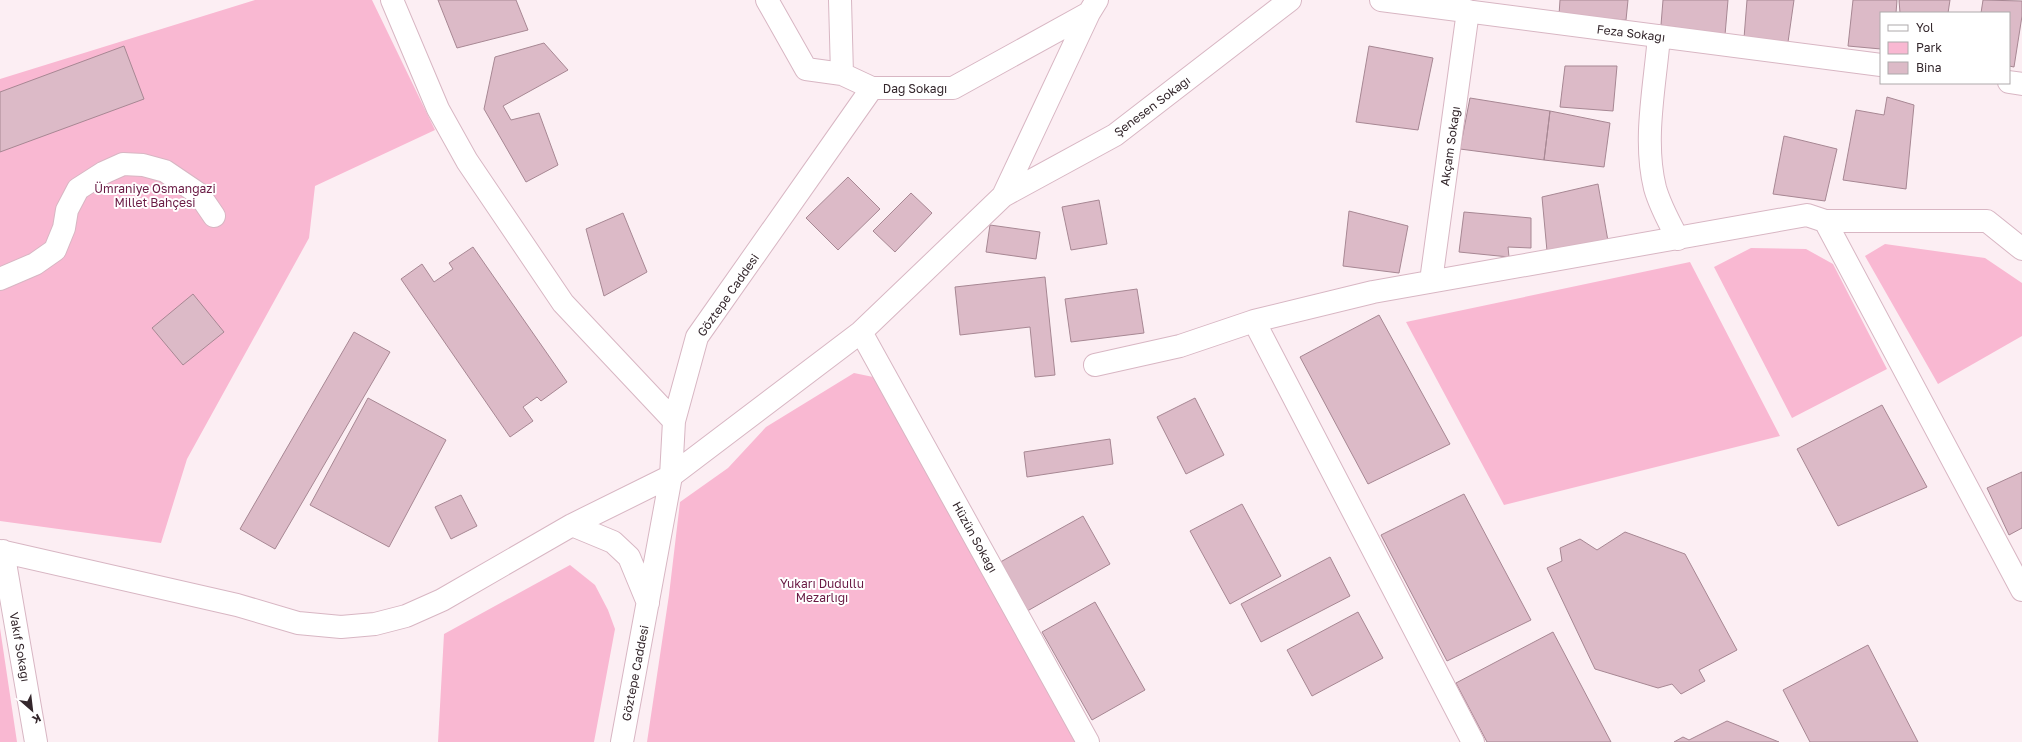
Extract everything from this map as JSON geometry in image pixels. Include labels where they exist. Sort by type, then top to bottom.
[{"type":"street","points":[[392,0],[438,109],[472,167],[563,303],[674,421]]},
{"type":"street","name":"Dağ Sokağı","points":[[767,0],[806,69],[842,74],[872,88],[952,88],[1093,7]]},
{"type":"street","points":[[840,0],[842,74]]},
{"type":"street","name":"Şenesen Sokağı","points":[[1003,196],[1115,136],[1290,0]]},
{"type":"street","name":"Feza Sokağı","points":[[1381,0],[1880,65]]},
{"type":"street","points":[[2,551],[237,605],[298,623],[341,627],[375,624],[406,616],[442,600],[572,525],[671,476],[861,332],[1003,196],[1093,7]]},
{"type":"street","name":"Akçam Sokağı","points":[[1431,281],[1468,11]]},
{"type":"street","points":[[1659,36],[1649,141],[1651,165],[1655,189],[1664,214],[1678,238]]},
{"type":"street","points":[[2010,82],[2022,84]]},
{"type":"street","name":"Göztepe Caddesi","points":[[622,742],[671,476],[674,421],[697,337],[872,88]]},
{"type":"street","points":[[0,279],[35,264],[55,250],[64,228],[67,210],[78,189],[103,173],[123,164],[143,165],[165,171],[198,194],[214,216]]},
{"type":"street","points":[[1095,365],[1180,346],[1254,322],[1373,292],[1807,215],[1824,221],[1987,221],[2022,249]]},
{"type":"street","points":[[1824,221],[2022,590]]},
{"type":"street","points":[[1254,322],[1473,742]]},
{"type":"street","name":"Hüzün Sokağı","points":[[861,332],[1088,742]]},
{"type":"street","points":[[572,525],[613,542],[629,557],[648,604]]},
{"type":"street","name":"Vakıf Sokağı","points":[[2,551],[36,742]]},
{"type":"green space","name":"Ümraniye Osmangazi Millet Bahçesi","points":[[255,0],[372,0],[435,130],[315,186],[309,238],[187,459],[161,543],[0,521],[0,79]]},
{"type":"green space","points":[[1885,244],[1985,258],[2022,283],[2022,336],[1938,384],[1865,256]]},
{"type":"green space","points":[[1751,248],[1806,249],[1833,264],[1887,369],[1792,418],[1714,267]]},
{"type":"green space","points":[[1690,262],[1780,436],[1504,505],[1406,322]]},
{"type":"green space","name":"Yukarı Dudullu Mezarlığı","points":[[854,373],[878,378],[1082,742],[647,742],[669,595],[680,502],[728,468],[766,427]]},
{"type":"green space","points":[[570,565],[595,585],[608,610],[615,629],[594,742],[438,742],[444,634]]},
{"type":"green space","points":[[0,628],[17,742],[0,742]]},
{"type":"building","points":[[438,0],[516,0],[528,30],[457,48]]},
{"type":"building","points":[[1560,0],[1628,0],[1626,20],[1559,15]]},
{"type":"building","points":[[1663,0],[1728,0],[1725,35],[1661,25]]},
{"type":"building","points":[[1747,0],[1794,0],[1788,42],[1744,38]]},
{"type":"building","points":[[1853,0],[1897,0],[1896,12],[1880,12],[1880,49],[1848,46]]},
{"type":"building","points":[[1899,0],[1950,0],[1948,12],[1900,12]]},
{"type":"building","points":[[1983,0],[2022,1],[2022,16],[2014,67],[2010,66],[2010,12],[1981,12]]},
{"type":"building","points":[[544,43],[568,70],[503,106],[511,120],[539,113],[558,165],[526,182],[484,109],[495,57]]},
{"type":"building","points":[[124,46],[144,99],[0,152],[0,92]]},
{"type":"building","points":[[1369,46],[1433,58],[1418,130],[1356,122]]},
{"type":"building","points":[[1565,66],[1617,66],[1613,111],[1560,107]]},
{"type":"building","points":[[1887,97],[1914,105],[1906,189],[1843,180],[1856,110],[1884,115]]},
{"type":"building","points":[[1470,98],[1550,111],[1544,160],[1460,149]]},
{"type":"building","points":[[1550,111],[1610,123],[1604,167],[1544,160]]},
{"type":"building","points":[[1784,136],[1837,149],[1825,201],[1773,194]]},
{"type":"building","points":[[848,177],[880,209],[838,250],[806,218]]},
{"type":"building","points":[[1598,184],[1608,241],[1547,251],[1542,197]]},
{"type":"building","points":[[911,193],[932,213],[895,252],[873,231]]},
{"type":"building","points":[[1099,200],[1107,244],[1071,250],[1062,207]]},
{"type":"building","points":[[1349,211],[1408,226],[1399,273],[1343,266]]},
{"type":"building","points":[[1464,212],[1531,218],[1531,248],[1508,247],[1509,257],[1459,252]]},
{"type":"building","points":[[623,213],[647,272],[604,296],[586,229]]},
{"type":"building","points":[[990,225],[1040,232],[1036,259],[986,252]]},
{"type":"building","points":[[473,247],[567,382],[541,401],[537,397],[523,407],[533,421],[510,437],[401,279],[422,264],[434,282],[453,269],[449,263]]},
{"type":"building","points":[[1045,277],[1055,375],[1035,377],[1030,327],[960,335],[955,287]]},
{"type":"building","points":[[1137,289],[1144,333],[1071,342],[1065,299]]},
{"type":"building","points":[[193,294],[224,332],[183,365],[152,328]]},
{"type":"building","points":[[1379,315],[1450,444],[1368,484],[1300,357]]},
{"type":"building","points":[[354,332],[390,352],[275,549],[240,529]]},
{"type":"building","points":[[368,398],[446,440],[389,547],[310,505]]},
{"type":"building","points":[[1195,398],[1224,455],[1186,474],[1157,417]]},
{"type":"building","points":[[1882,405],[1927,487],[1838,526],[1797,449]]},
{"type":"building","points":[[1110,439],[1113,464],[1027,477],[1024,452]]},
{"type":"building","points":[[2022,472],[2022,528],[2009,535],[1987,488]]},
{"type":"building","points":[[1464,494],[1531,620],[1447,661],[1381,535]]},
{"type":"building","points":[[461,495],[477,526],[451,539],[435,507]]},
{"type":"building","points":[[1242,504],[1281,576],[1230,604],[1190,531]]},
{"type":"building","points":[[1083,516],[1110,564],[1022,614],[995,565]]},
{"type":"building","points":[[1625,532],[1685,554],[1737,650],[1699,670],[1705,681],[1681,694],[1672,684],[1658,688],[1595,669],[1547,568],[1562,561],[1560,548],[1580,539],[1597,550]]},
{"type":"building","points":[[1330,557],[1350,596],[1261,642],[1241,604]]},
{"type":"building","points":[[1095,602],[1145,690],[1092,720],[1042,632]]},
{"type":"building","points":[[1358,612],[1383,658],[1312,696],[1287,650]]},
{"type":"building","points":[[1553,632],[1611,742],[1487,742],[1456,683]]},
{"type":"building","points":[[1868,645],[1918,742],[1810,742],[1783,690]]},
{"type":"building","points":[[1727,721],[1779,742],[1674,742],[1683,737],[1689,740]]}]
